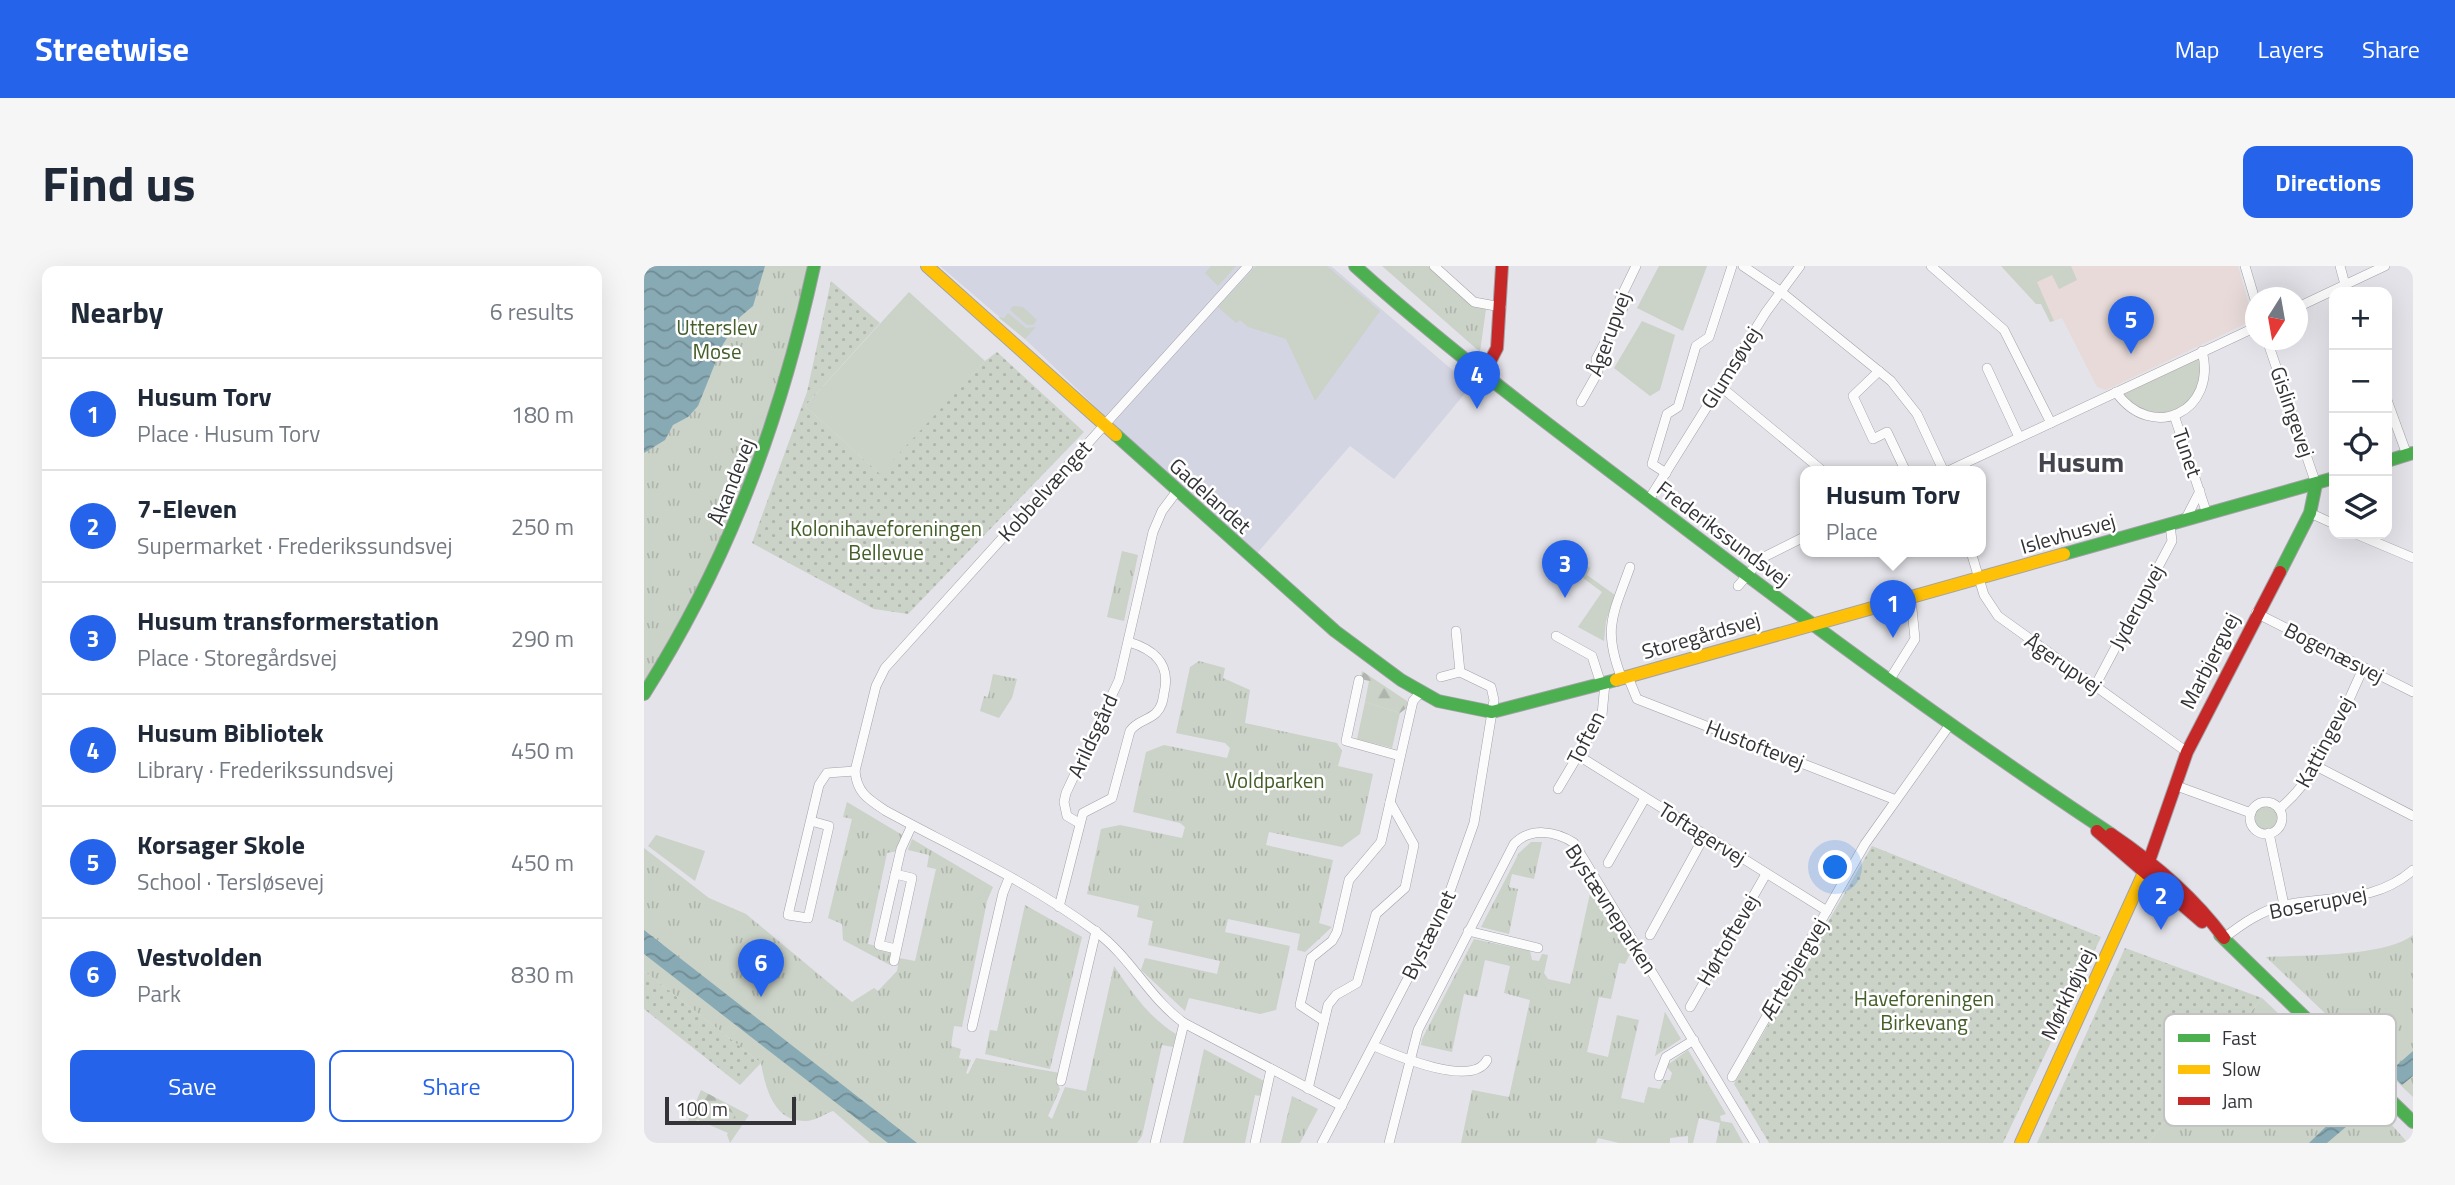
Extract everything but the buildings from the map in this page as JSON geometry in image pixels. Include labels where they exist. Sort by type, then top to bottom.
[{"type":"street","name":"Åkandevej","points":[[644,694],[673,650],[733,534],[775,424],[797,352],[814,266]]},
{"type":"street","name":"Gadelandet","points":[[928,266],[1335,631],[1420,692],[1455,706],[1492,712]]},
{"type":"street","name":"Kobbelvænget","points":[[855,771],[876,686],[886,668],[1248,266]]},
{"type":"street","name":"Frederikssundsvej","points":[[1356,266],[1428,332],[1648,501],[1742,581],[1889,679],[2148,865],[2207,915],[2224,938],[2302,1014]]},
{"type":"street","points":[[1434,266],[1474,302],[1501,307]]},
{"type":"street","points":[[1483,375],[1497,348],[1502,266]]},
{"type":"street","name":"Ågerupvej","points":[[1581,402],[1598,372],[1597,359],[1623,309],[1620,299],[1636,266]]},
{"type":"street","name":"Glumsøvej","points":[[1665,473],[1652,464],[1667,414],[1678,407],[1696,346],[1709,337],[1732,266]]},
{"type":"street","points":[[1743,266],[1780,291],[1879,371],[1905,396],[1917,414],[1942,466]]},
{"type":"street","name":"Glumsøvej","points":[[1648,501],[1780,291],[1800,266]]},
{"type":"street","points":[[1931,266],[1993,317],[2004,330],[2051,424]]},
{"type":"street","points":[[2245,266],[2251,287]]},
{"type":"street","points":[[2340,266],[2346,287]]},
{"type":"street","points":[[2348,287],[2385,266]]},
{"type":"street","points":[[2308,303],[2329,295]]},
{"type":"street","points":[[1958,466],[2245,332]]},
{"type":"street","name":"Gislingevej","points":[[2270,350],[2316,484]]},
{"type":"street","points":[[2116,392],[2124,403],[2147,416],[2174,415],[2188,407],[2202,389],[2206,366],[2202,351]]},
{"type":"street","points":[[1987,368],[2019,437]]},
{"type":"street","points":[[1879,371],[1853,396],[1873,439],[1887,432],[1903,466]]},
{"type":"street","points":[[1720,386],[1817,466]]},
{"type":"street","points":[[2392,412],[2410,454],[2392,459]]},
{"type":"street","name":"Tunet","points":[[2174,415],[2207,514]]},
{"type":"street","name":"Islevhusvej","points":[[1811,625],[2329,480]]},
{"type":"street","name":"Marbjergvej","points":[[2148,865],[2187,752],[2256,613],[2310,513],[2316,484]]},
{"type":"street","name":"Arildsgård","points":[[1129,642],[1146,647],[1162,662],[1167,681],[1161,707],[1155,714],[1135,723],[1130,731],[1112,798],[1089,808],[1079,823],[1067,816],[1064,802],[1066,793],[1119,680],[1153,532],[1162,511],[1177,491]]},
{"type":"street","name":"Tunet","points":[[2184,521],[2200,491]]},
{"type":"street","points":[[2310,513],[2329,522]]},
{"type":"street","name":"Jyderupvej","points":[[2095,686],[2172,541],[2170,525]]},
{"type":"street","points":[[1742,581],[1762,558],[1800,539]]},
{"type":"street","points":[[2368,539],[2413,558]]},
{"type":"street","name":"Ågerupvej","points":[[1973,557],[1984,595],[1998,616],[2187,752]]},
{"type":"street","points":[[1625,678],[1611,650],[1610,623],[1630,567]]},
{"type":"street","points":[[1889,679],[1915,639],[1911,599]]},
{"type":"street","name":"Bogenæsvej","points":[[2256,613],[2413,692]]},
{"type":"street","name":"Storegårdsvej","points":[[1492,712],[1625,678],[1811,625]]},
{"type":"street","points":[[1456,631],[1460,672]]},
{"type":"street","points":[[1556,636],[1592,656],[1603,684]]},
{"type":"street","name":"Kattingevej","points":[[2279,809],[2300,792],[2316,766],[2363,669]]},
{"type":"street","points":[[1441,677],[1460,672],[1491,687],[1492,712]]},
{"type":"street","name":"Hustoftevej","points":[[1625,678],[1637,699],[1896,800]]},
{"type":"street","points":[[1359,680],[1346,741],[1348,744],[1400,756]]},
{"type":"street","name":"Toften","points":[[1558,789],[1602,715],[1603,684]]},
{"type":"street","points":[[1324,1021],[1300,1005],[1308,964],[1337,932],[1349,880],[1378,848],[1413,701],[1420,692]]},
{"type":"street","name":"Bystævnet","points":[[1322,1143],[1443,911],[1463,860],[1480,794],[1492,712]]},
{"type":"street","name":"Ærtebjergvej","points":[[1732,1077],[1865,844],[1951,723]]},
{"type":"street","name":"Toftagervej","points":[[1579,756],[1826,911]]},
{"type":"street","points":[[2316,766],[2413,816]]},
{"type":"street","points":[[811,821],[829,826],[808,918],[789,915],[819,786],[827,773],[855,771],[863,796],[1009,878],[1096,931],[1119,950],[1161,1006],[1184,1023],[1342,1106]]},
{"type":"street","points":[[2174,785],[2251,813]]},
{"type":"street","points":[[1608,863],[1645,798]]},
{"type":"street","points":[[1308,1089],[1331,1000],[1360,978],[1376,914],[1405,888],[1414,845],[1390,802]]},
{"type":"street","points":[[2251,813],[2262,803],[2271,803],[2279,809],[2282,817],[2280,826],[2269,833]]},
{"type":"street","points":[[2251,813],[2254,828],[2269,833]]},
{"type":"street","points":[[1059,907],[1079,823]]},
{"type":"street","points":[[897,949],[879,945],[895,874],[912,825]]},
{"type":"street","name":"Bystævneparken","points":[[1390,1143],[1418,1030],[1520,837],[1536,832],[1564,837],[1574,843],[1755,1143]]},
{"type":"street","points":[[2269,833],[2284,905]]},
{"type":"street","points":[[1650,935],[1705,835]]},
{"type":"street","name":"Mørkhøjvej","points":[[2021,1143],[2148,865]]},
{"type":"street","name":"Boserupvej","points":[[2224,938],[2247,921],[2284,905],[2364,897],[2384,889],[2413,870]]},
{"type":"street","points":[[894,961],[912,878],[895,874]]},
{"type":"street","name":"Hørtoftevej","points":[[1690,1007],[1766,874]]},
{"type":"street","points":[[972,1027],[1003,893],[1009,878]]},
{"type":"street","points":[[1061,1081],[1096,931]]},
{"type":"street","points":[[1468,931],[1538,948]]},
{"type":"street","points":[[1155,1143],[1184,1023]]},
{"type":"street","points":[[1659,1076],[1666,1056],[1694,1040]]},
{"type":"street","points":[[1374,1046],[1409,1061],[1468,1073],[1479,1070],[1487,1060]]},
{"type":"street","points":[[1255,1143],[1271,1069]]},
{"type":"street","name":"Frederikssundsvej","points":[[2396,1105],[2413,1122]]},
{"type":"shaded area","points":[[940,266],[1331,266],[1471,386],[1394,479],[1350,446],[1253,558],[1025,339]]},
{"type":"shaded area","points":[[2001,266],[2238,266],[2245,291],[2245,324],[2106,390],[2097,387],[2062,318],[2050,322],[2041,304],[2036,304]]},
{"type":"green space","name":"Utterslev Mose","points":[[644,266],[808,266],[781,374],[745,481],[700,585],[644,681]]},
{"type":"green space","points":[[1211,266],[1236,266],[1218,286],[1205,273]]},
{"type":"green space","points":[[1256,266],[1327,266],[1380,311],[1315,401],[1286,339],[1248,327],[1240,320],[1236,323],[1218,307]]},
{"type":"green space","points":[[1382,266],[1428,266],[1469,303],[1486,309],[1480,352]]},
{"type":"green space","points":[[1659,266],[1707,266],[1683,331],[1637,308]]},
{"type":"green space","points":[[2001,266],[2071,266],[2077,280],[2059,289],[2052,275],[2037,282],[2054,321],[2050,322],[2041,304],[2036,304]]},
{"type":"green space","name":"Kolonihaveforeningen Bellevue","points":[[831,281],[880,323],[805,406],[880,474],[985,361],[997,352],[1084,432],[908,614],[874,609],[752,543],[807,392]]},
{"type":"green space","points":[[909,292],[985,361],[881,475],[805,406]]},
{"type":"green space","points":[[1013,306],[1023,307],[1037,320],[1033,325],[1027,325],[1010,310]]},
{"type":"green space","points":[[1008,313],[1026,328],[1036,327],[1025,339],[998,317],[1004,318]]},
{"type":"green space","points":[[1642,321],[1675,335],[1660,390],[1650,396],[1614,368]]},
{"type":"green space","points":[[2199,358],[2202,374],[2198,388],[2189,400],[2177,408],[2149,412],[2135,406],[2124,394]]},
{"type":"green space","points":[[1556,546],[1590,568],[1587,575],[1615,595],[1606,621],[1604,641],[1578,627],[1602,592],[1549,553]]},
{"type":"green space","points":[[1122,551],[1138,555],[1124,621],[1107,617]]},
{"type":"green space","name":"Voldparken","points":[[1199,661],[1225,668],[1223,678],[1250,690],[1245,723],[1337,743],[1342,751],[1338,766],[1373,774],[1360,834],[1342,847],[1269,832],[1266,845],[1333,860],[1319,923],[1332,927],[1305,952],[1297,950],[1300,934],[1228,919],[1225,932],[1290,946],[1276,1010],[1260,1014],[1189,998],[1185,1011],[1141,970],[1145,958],[1217,974],[1220,961],[1148,945],[1153,921],[1137,917],[1139,906],[1087,894],[1101,829],[1120,825],[1182,838],[1185,827],[1180,823],[1133,812],[1146,752],[1164,745],[1227,758],[1230,748],[1225,743],[1176,733],[1190,667]]},
{"type":"green space","points":[[1362,671],[1407,701],[1408,707],[1400,713],[1365,702],[1369,681],[1361,679]]},
{"type":"green space","points":[[993,674],[1017,679],[1012,698],[999,718],[980,711],[984,696],[988,697]]},
{"type":"green space","points":[[1365,702],[1400,713],[1392,748],[1357,739]]},
{"type":"green space","points":[[847,802],[904,836],[898,851],[887,853],[868,944],[893,950],[890,965],[843,940],[842,924],[828,918],[852,819],[843,817]]},
{"type":"green space","points":[[2266,806],[2274,810],[2278,818],[2274,826],[2266,830],[2258,826],[2254,818],[2258,810]]},
{"type":"green space","points":[[656,835],[705,851],[695,881],[648,846]]},
{"type":"green space","points":[[912,839],[993,887],[987,901],[962,1027],[954,1026],[951,1046],[961,1049],[959,1058],[971,1060],[966,1073],[968,1074],[976,1058],[1060,1073],[1057,1083],[1060,1089],[1048,1116],[1052,1119],[1065,1087],[1086,1091],[1114,966],[1149,1012],[1176,1034],[1173,1047],[1162,1045],[1142,1136],[1137,1143],[870,1143],[833,1111],[809,1121],[795,1120],[786,1116],[773,1102],[761,1063],[644,971],[644,848],[709,898],[746,914],[852,1002],[874,988],[878,991],[897,971],[899,958],[915,961],[936,869],[927,867],[929,855],[908,850]]},
{"type":"green space","points":[[1531,842],[1542,842],[1534,879],[1512,874],[1509,887],[1518,889],[1509,934],[1481,927],[1519,853]]},
{"type":"green space","name":"Haveforeningen Birkevang","points":[[1872,846],[2101,937],[2003,1143],[1769,1143],[1734,1084]]},
{"type":"green space","points":[[1591,889],[1630,954],[1625,964],[1619,963],[1611,999],[1599,997],[1587,1052],[1608,1057],[1617,1015],[1639,1020],[1621,1098],[1644,1103],[1648,1087],[1660,1089],[1664,1080],[1670,1080],[1672,1073],[1666,1066],[1688,1050],[1726,1114],[1720,1116],[1721,1121],[1732,1123],[1743,1143],[1716,1143],[1720,1123],[1699,1118],[1693,1143],[1688,1143],[1688,1136],[1670,1138],[1670,1143],[1619,1143],[1598,1138],[1596,1143],[1461,1143],[1472,1090],[1509,1097],[1530,1000],[1504,993],[1510,966],[1485,960],[1477,997],[1464,994],[1452,1052],[1421,1045],[1422,1039],[1474,939],[1530,951],[1532,960],[1539,961],[1542,954],[1548,955],[1544,973],[1548,979],[1570,984]]},
{"type":"green space","points":[[1025,905],[1082,937],[1050,1069],[985,1054],[990,1030],[997,1031]]},
{"type":"green space","points":[[2413,935],[2413,1097],[2396,1081],[2396,1014],[2326,1014],[2266,957],[2364,951],[2400,942]]},
{"type":"green space","points":[[2125,948],[2262,998],[2249,1014],[2164,1014],[2164,1123],[2148,1143],[2037,1143]]},
{"type":"green space","points":[[644,971],[761,1063],[740,1085],[644,1009]]},
{"type":"green space","points":[[2262,998],[2279,1014],[2249,1014]]},
{"type":"green space","points":[[1665,1012],[1681,1039],[1655,1056]]},
{"type":"green space","points":[[1204,1049],[1264,1081],[1261,1096],[1255,1095],[1245,1143],[1183,1143]]},
{"type":"green space","points":[[701,1090],[749,1115],[730,1143],[727,1135],[735,1114],[705,1101],[695,1124],[688,1121]]},
{"type":"green space","points":[[1292,1096],[1318,1109],[1300,1143],[1281,1143]]},
{"type":"green space","points":[[705,1100],[736,1114],[728,1133],[696,1119]]},
{"type":"green space","points":[[2164,1123],[2164,1126],[2393,1126],[2408,1143],[2148,1143]]},
{"type":"water","points":[[644,266],[765,266],[753,306],[740,317],[722,346],[698,406],[688,417],[673,425],[665,440],[644,453]]},
{"type":"water","points":[[644,930],[917,1143],[888,1143],[644,954]]},
{"type":"water","points":[[2413,1051],[2413,1076],[2402,1085],[2396,1079],[2396,1066]]},
{"type":"water","points":[[2326,1126],[2347,1126],[2327,1143],[2309,1143]]},
{"type":"traffic: fast","points":[[644,694],[702,592],[748,488],[785,380],[814,266]]},
{"type":"traffic: fast","points":[[1355,266],[1499,386],[1762,586],[1934,713],[2111,834]]},
{"type":"traffic: fast","points":[[1116,435],[1335,631],[1401,680],[1438,701],[1492,712],[1616,680]]},
{"type":"traffic: fast","points":[[2392,459],[2413,453]]},
{"type":"traffic: fast","points":[[2064,554],[2329,479]]},
{"type":"traffic: fast","points":[[2280,572],[2310,513],[2316,484]]},
{"type":"traffic: fast","points":[[2220,935],[2302,1014]]},
{"type":"traffic: fast","points":[[2396,1106],[2413,1122]]},
{"type":"traffic: slow","points":[[927,266],[1116,435]]},
{"type":"traffic: slow","points":[[1616,680],[2064,554]]},
{"type":"traffic: slow","points":[[2021,1143],[2148,864]]},
{"type":"traffic: jam","points":[[1483,375],[1497,348],[1502,266]]},
{"type":"traffic: jam","points":[[2148,864],[2187,752],[2280,572]]},
{"type":"traffic: jam","points":[[2097,831],[2202,922]]},
{"type":"traffic: jam","points":[[2111,834],[2172,881],[2224,938]]},
{"type":"place","name":"Korsager Skole","points":[[2131,354]]},
{"type":"place","name":"Husum Bibliotek","points":[[1477,409]]},
{"type":"place","name":"Husum transformerstation","points":[[1565,598]]},
{"type":"place","name":"Husum Torv","points":[[1893,638]]},
{"type":"place","name":"7-Eleven","points":[[2161,930]]},
{"type":"place","name":"Vestvolden","points":[[761,997]]},
{"type":"district","name":"Husum","points":[[2081,462]]}]
